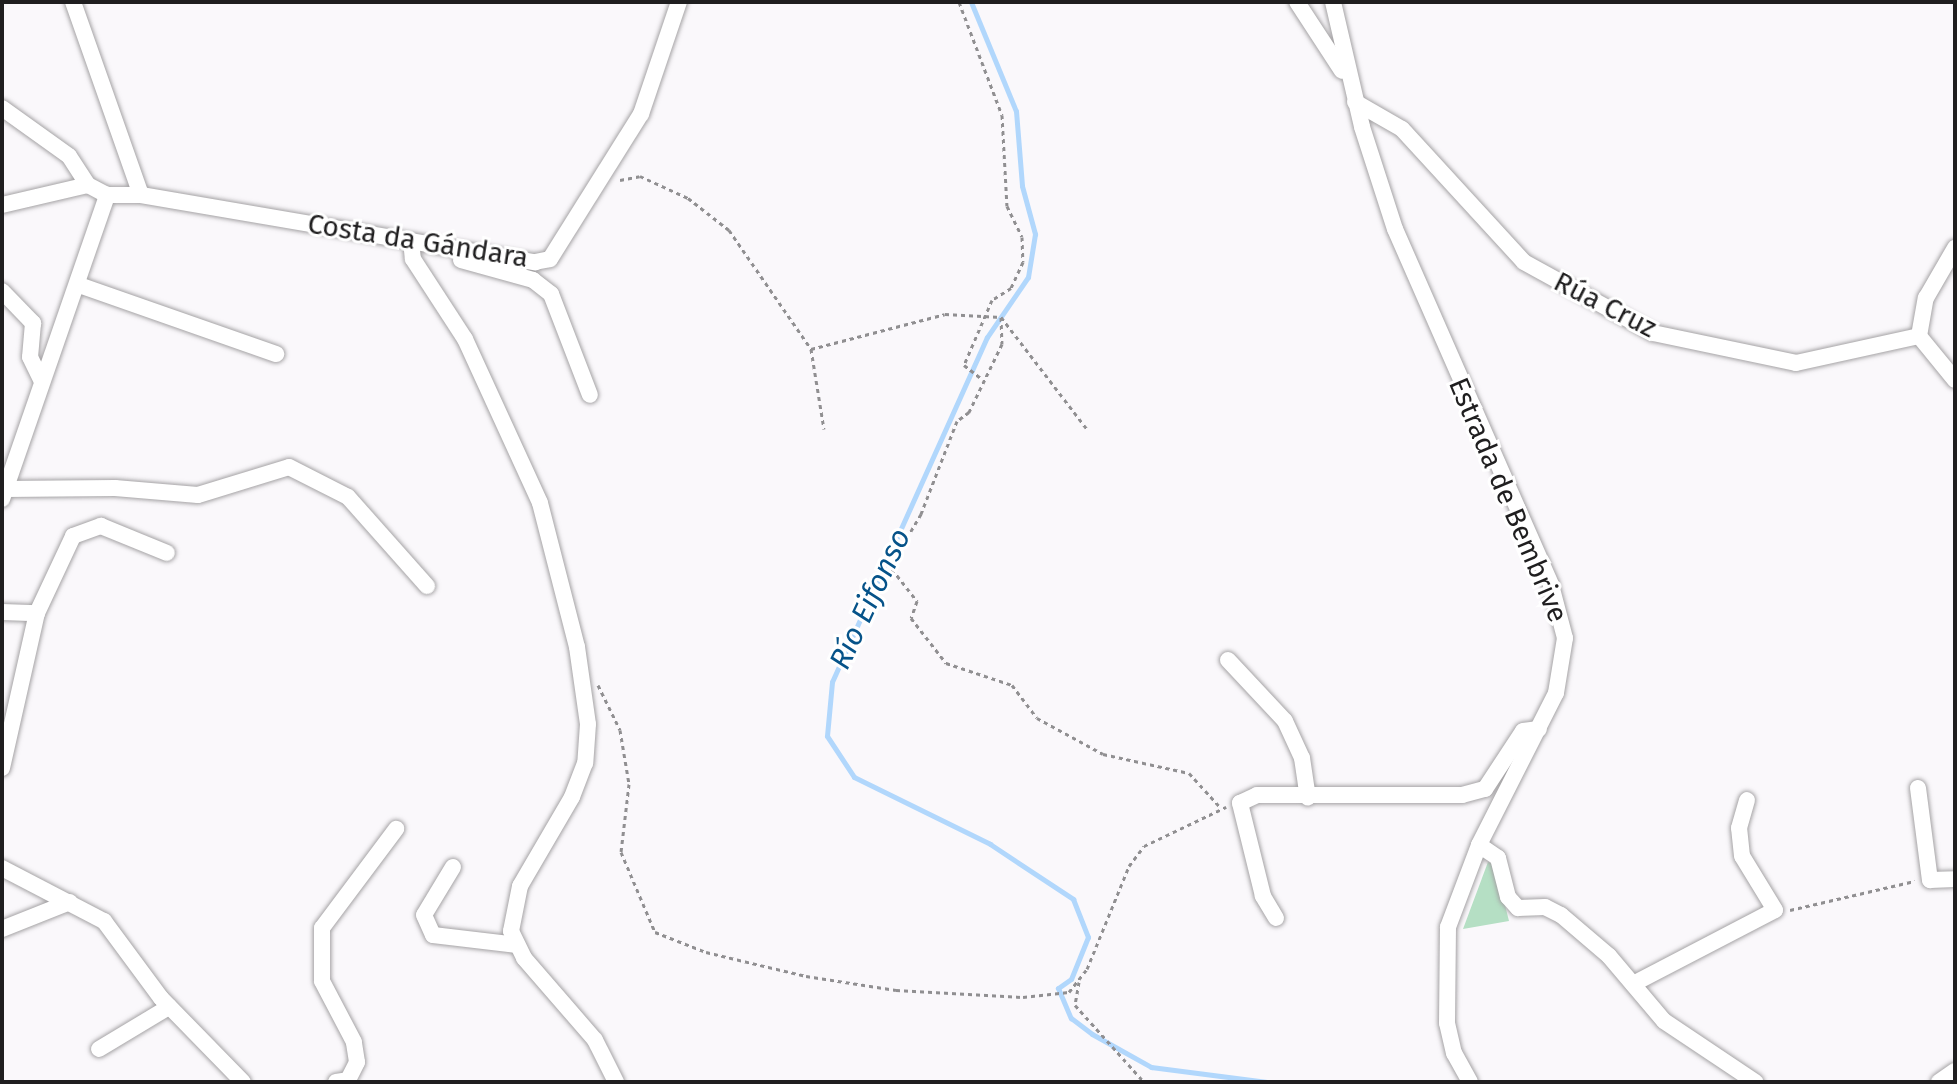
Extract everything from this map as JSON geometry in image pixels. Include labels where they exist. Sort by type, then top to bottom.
[{"type":"street","points":[[73,2],[141,195]]},
{"type":"street","name":"Costa da Gándara","points":[[107,195],[141,195],[535,262],[550,259],[563,246],[641,114],[679,2]]},
{"type":"street","points":[[1297,2],[1350,84]]},
{"type":"street","name":"Estrada de Bembrive","points":[[1333,2],[1355,102],[1419,291],[1557,604],[1565,666],[1539,729],[1479,845],[1453,911],[1445,962],[1449,1038],[1470,1082]]},
{"type":"street","name":"Rúa Cruz","points":[[1355,102],[1402,129],[1524,262],[1653,333],[1796,363],[1919,336]]},
{"type":"street","points":[[2,108],[69,156],[88,185],[107,195],[79,285],[41,380],[3,494],[115,488],[198,495],[289,467],[348,497],[427,586]]},
{"type":"street","points":[[2,205],[88,185]]},
{"type":"street","points":[[411,241],[413,259],[465,339],[540,503],[581,675],[585,763],[572,797],[520,886],[511,931],[517,945],[595,1040],[616,1082]]},
{"type":"street","points":[[441,246],[452,258],[533,280],[551,294],[590,395]]},
{"type":"street","points":[[1955,248],[1926,298],[1919,336],[1955,380]]},
{"type":"street","points":[[79,285],[276,354]]},
{"type":"street","points":[[2,291],[33,323],[30,357],[41,380]]},
{"type":"street","points":[[2,768],[37,613],[73,536],[87,526],[167,553]]},
{"type":"street","points":[[2,612],[37,613]]},
{"type":"street","points":[[1228,660],[1285,721],[1302,758],[1308,798]]},
{"type":"street","points":[[1276,918],[1263,896],[1240,803],[1257,795],[1308,798],[1485,789],[1523,731],[1539,729]]},
{"type":"street","points":[[1918,788],[1930,880],[1955,879]]},
{"type":"street","points":[[1633,984],[1775,910],[1742,856],[1739,828],[1747,800]]},
{"type":"street","points":[[336,1082],[348,1080],[357,1062],[354,1042],[322,981],[322,928],[396,829]]},
{"type":"street","points":[[1479,845],[1498,858],[1508,897],[1518,908],[1545,907],[1561,915],[1633,984],[1664,1021],[1755,1082]]},
{"type":"street","points":[[453,867],[424,915],[433,935],[517,945]]},
{"type":"street","points":[[2,868],[104,921],[125,942],[169,1007],[243,1082]]},
{"type":"street","points":[[2,929],[70,902]]},
{"type":"street","points":[[99,1049],[169,1007]]},
{"type":"street","points":[[1939,1082],[1955,1071]]},
{"type":"path","points":[[959,2],[1002,115],[1007,206],[1022,237],[1023,262],[1011,288],[992,300],[964,365],[983,380]]},
{"type":"path","points":[[612,190],[621,179],[640,176],[688,198],[729,230],[811,349],[824,429]]},
{"type":"path","points":[[811,349],[945,314],[1001,317],[1087,429]]},
{"type":"path","points":[[1001,317],[1002,344],[969,412],[957,421],[921,514],[895,558],[892,569],[917,601],[911,618],[946,663],[1012,685],[1037,718],[1103,754],[1189,773],[1221,808]]},
{"type":"path","points":[[581,675],[602,687],[620,730],[629,784],[621,852],[655,932],[706,952],[806,976],[896,990],[1054,996],[1069,992],[1112,918],[1129,866],[1144,846],[1221,808],[1240,803]]},
{"type":"path","points":[[1775,910],[1930,880]]},
{"type":"path","points":[[1079,979],[1075,1005],[1144,1082]]},
{"type":"green space","points":[[1488,862],[1495,865],[1509,921],[1463,929]]},
{"type":"waterway","name":"Río Eifonso","points":[[971,2],[1016,111],[1022,186],[1035,234],[1028,277],[987,337],[832,682],[827,736],[854,777],[990,844],[1073,899],[1088,937],[1071,979],[1058,988],[1071,1018],[1092,1034],[1151,1067],[1267,1082]]}]
